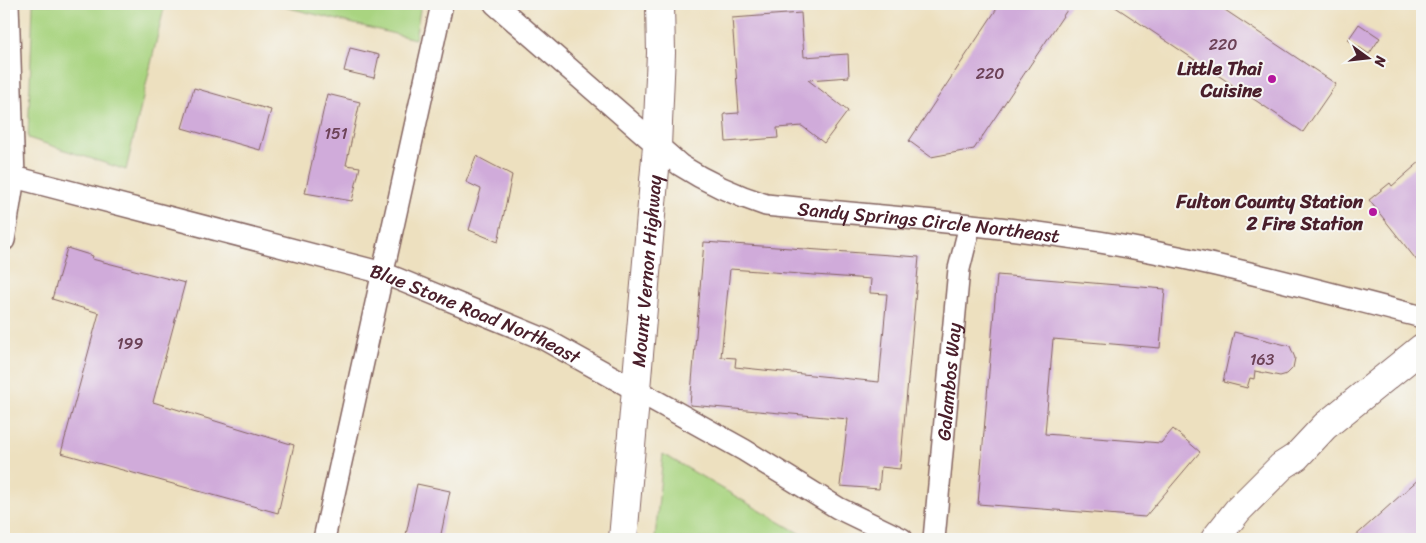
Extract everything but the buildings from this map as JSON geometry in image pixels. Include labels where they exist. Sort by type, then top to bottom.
[{"type":"street","points":[[4,240],[14,178],[8,4]]},
{"type":"street","points":[[324,539],[442,4]]},
{"type":"street","name":"Sandy Springs Circle Northeast","points":[[495,4],[680,165],[707,182],[736,196],[766,205],[970,226],[1126,246],[1230,268],[1422,317]]},
{"type":"street","name":"Mount Vernon Highway","points":[[622,539],[657,146],[661,53],[660,4]]},
{"type":"street","name":"Blue Stone Road Northeast","points":[[14,178],[383,273],[544,339],[744,450],[838,508],[902,539]]},
{"type":"street","name":"Galambos Way","points":[[934,539],[959,269],[970,226]]},
{"type":"street","points":[[1216,539],[1238,510],[1282,466],[1296,457],[1325,426],[1422,348]]},
{"type":"green space","points":[[33,4],[165,4],[126,170],[28,138]]},
{"type":"green space","points":[[273,4],[421,4],[415,39]]},
{"type":"green space","points":[[663,454],[809,539],[655,539]]},
{"type":"place","name":"Little Thai Cuisine","points":[[1272,79]]},
{"type":"place","name":"Fulton County Station 2 Fire Station","points":[[1373,212]]}]
